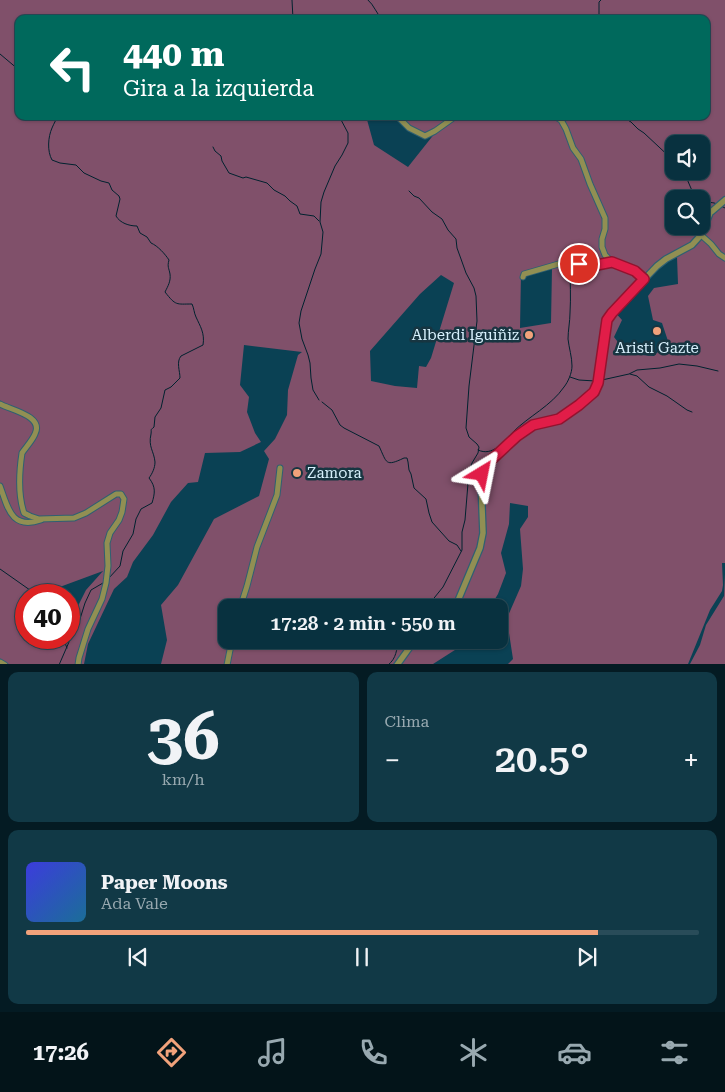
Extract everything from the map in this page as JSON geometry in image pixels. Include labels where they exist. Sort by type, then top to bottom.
[{"type":"street","points":[[401,120],[408,128],[426,136],[450,120]]},
{"type":"street","points":[[561,120],[573,148],[581,159],[605,218],[602,239],[605,255],[612,262],[635,271],[644,279]]},
{"type":"street","points":[[710,213],[725,200]]},
{"type":"street","points":[[459,599],[480,548],[482,533],[481,481],[482,474],[489,462],[505,446],[533,425],[559,419],[594,392],[598,383],[607,320],[657,266],[692,244],[701,235],[725,258]]},
{"type":"street","points":[[523,277],[524,274],[562,263],[597,265],[612,262]]},
{"type":"street","points":[[0,404],[32,418],[37,425],[36,432],[22,454],[20,470],[24,513],[44,519],[74,518],[86,513],[116,494],[123,496],[122,512],[110,533],[107,543],[108,566],[102,598],[88,629],[78,664]]},
{"type":"street","points":[[243,599],[257,547],[277,495],[280,468]]},
{"type":"street","points":[[0,486],[15,519],[25,523],[44,519]]},
{"type":"street","points":[[227,664],[230,649]]},
{"type":"street","points":[[397,664],[408,649]]},
{"type":"street","points":[[0,662],[4,664]]},
{"type":"shaded area","points":[[0,0],[725,0],[725,563],[722,563],[722,591],[710,610],[688,664],[508,664],[513,659],[508,633],[508,616],[521,586],[523,569],[520,529],[528,517],[528,506],[510,503],[509,524],[501,553],[506,573],[495,599],[218,599],[218,649],[456,649],[433,664],[161,664],[167,640],[161,605],[178,585],[214,519],[259,496],[269,459],[264,451],[275,439],[287,415],[288,390],[298,355],[302,352],[244,345],[240,385],[249,397],[247,412],[255,433],[261,442],[240,452],[205,453],[198,482],[188,483],[171,502],[153,535],[133,562],[127,577],[114,589],[88,644],[84,664],[6,664],[0,660]],"holes":[[[677,257],[678,284],[654,288],[648,296],[653,320],[662,323],[668,341],[654,356],[627,354],[614,337],[622,320],[613,310],[657,265]],[[552,268],[551,323],[520,328],[521,273]],[[441,275],[454,283],[431,358],[426,367],[419,366],[417,388],[371,381],[370,351],[420,294]]]},
{"type":"shaded area","points":[[725,574],[725,664],[690,664],[700,645],[706,625],[724,596]]},
{"type":"waterway","points":[[292,0],[293,15]]},
{"type":"waterway","points":[[368,0],[379,15]]},
{"type":"waterway","points":[[599,15],[599,2],[601,0]]},
{"type":"waterway","points":[[0,54],[15,67]]},
{"type":"waterway","points":[[56,120],[49,140],[49,152],[52,160],[76,165],[84,173],[109,183],[120,199],[116,216],[125,224],[137,226],[140,233],[159,248],[169,260],[170,279],[165,292],[177,303],[192,304],[203,337],[203,345],[181,356],[178,364],[180,378],[165,390],[161,408],[155,417],[154,427],[151,430],[150,442],[155,462],[149,478],[154,490],[152,503],[141,509],[136,519],[133,534],[123,551],[120,566],[108,579]]},
{"type":"waterway","points":[[319,400],[313,390],[310,363],[299,323],[301,311],[321,254],[323,232],[320,222],[321,202],[335,166],[348,143],[348,133],[341,120]]},
{"type":"waterway","points":[[628,120],[665,153]]},
{"type":"waterway","points":[[213,147],[221,156],[229,173],[267,183],[297,206],[300,214],[314,216],[319,221]]},
{"type":"waterway","points":[[687,180],[692,190]]},
{"type":"waterway","points":[[409,191],[442,219],[456,239],[457,248],[476,296],[477,321],[466,428],[469,437],[479,447],[469,471],[465,520],[462,532],[462,550],[443,587],[433,599]]},
{"type":"waterway","points":[[710,203],[717,204]]},
{"type":"waterway","points":[[721,206],[725,208]]},
{"type":"waterway","points":[[478,450],[488,452],[501,444],[519,426],[553,400],[568,380],[572,366],[568,339],[570,267]]},
{"type":"waterway","points":[[602,380],[629,374],[637,370],[679,364],[718,371]]},
{"type":"waterway","points":[[630,374],[637,376],[649,387],[692,412]]},
{"type":"waterway","points":[[570,377],[579,380],[595,381]]},
{"type":"waterway","points":[[322,402],[332,410],[340,425],[379,446],[387,462],[390,463],[407,458],[414,488],[426,499],[432,522],[461,551]]},
{"type":"waterway","points":[[0,569],[21,584]]},
{"type":"waterway","points":[[59,664],[70,635],[79,622],[91,590],[103,583]]},
{"type":"waterway","points":[[389,664],[395,657],[397,649]]},
{"type":"place","name":"Aristi Gazte","points":[[657,331]]},
{"type":"place","name":"Alberdi Iguiñiz","points":[[529,335]]},
{"type":"place","name":"Zamora","points":[[297,473]]},
{"type":"route","points":[[482,474],[489,462],[517,436],[533,425],[559,419],[594,392],[598,383],[607,320],[644,279],[635,271],[612,262],[597,265],[579,264]]}]
